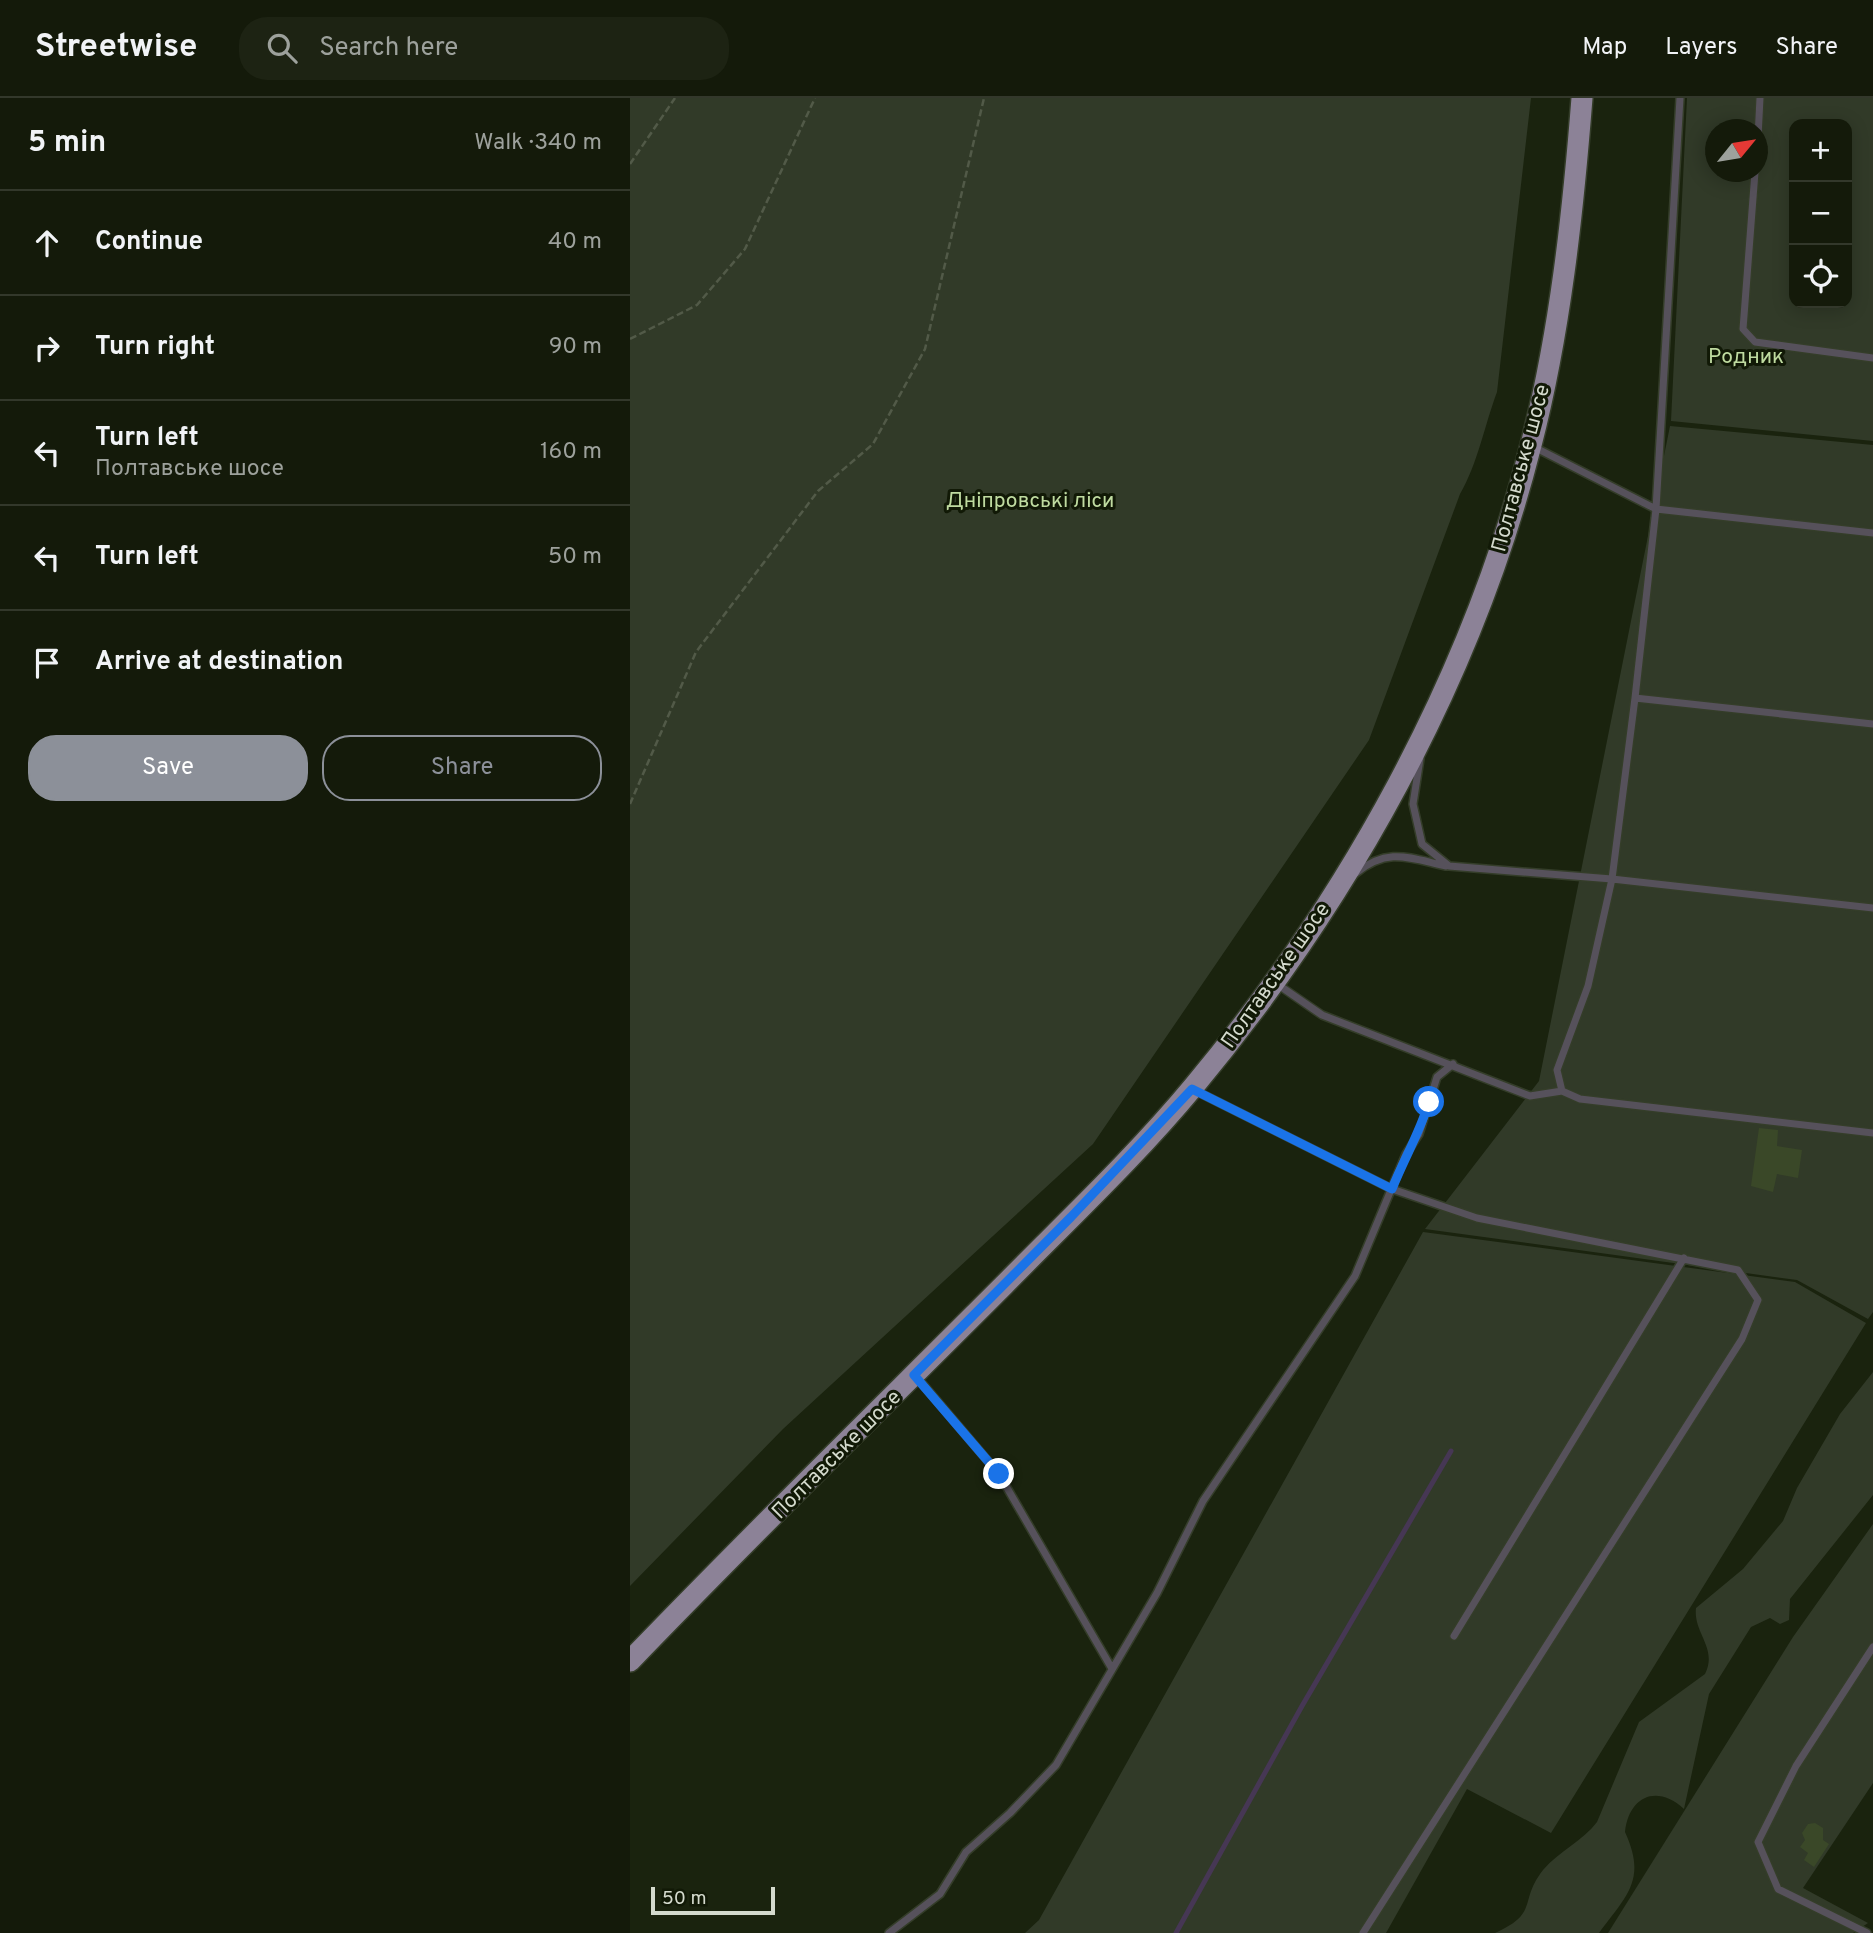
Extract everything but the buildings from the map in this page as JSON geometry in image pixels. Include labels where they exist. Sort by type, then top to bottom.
[{"type":"main road","name":"Полтавське шосе","points":[[630,1661],[1071,1217],[1192,1089],[1274,982],[1336,889],[1424,730],[1473,623],[1502,543],[1531,446],[1565,257],[1582,98]]},
{"type":"lane","points":[[1562,1091],[1557,1070],[1588,986],[1612,879],[1635,698],[1657,509],[1680,98]]},
{"type":"lane","points":[[1759,119],[1760,98]]},
{"type":"lane","points":[[1754,182],[1743,329],[1755,342],[1873,358]]},
{"type":"lane","points":[[1531,446],[1657,509],[1873,533]]},
{"type":"lane","points":[[1635,698],[1873,724]]},
{"type":"lane","points":[[1424,730],[1413,804],[1422,844],[1449,866]]},
{"type":"lane","points":[[1336,889],[1372,861],[1396,855],[1449,866],[1612,879],[1873,908]]},
{"type":"lane","points":[[1274,982],[1322,1015],[1531,1096],[1562,1091],[1580,1099],[1873,1133]]},
{"type":"lane","points":[[889,1933],[940,1894],[966,1852],[1010,1813],[1056,1765],[1111,1667],[1157,1593],[1203,1501],[1354,1276],[1406,1154],[1419,1134],[1437,1077],[1452,1064]]},
{"type":"lane","points":[[1192,1089],[1392,1189],[1477,1219],[1738,1269],[1758,1300],[1742,1339],[1363,1933]]},
{"type":"lane","points":[[1454,1636],[1684,1258]]},
{"type":"lane","points":[[914,1375],[999,1474],[1111,1667]]},
{"type":"lane","points":[[1870,1933],[1778,1889],[1758,1842],[1796,1766],[1873,1647]]},
{"type":"path","points":[[630,164],[675,98]]},
{"type":"path","points":[[630,339],[697,305],[745,249],[815,98]]},
{"type":"path","points":[[630,804],[696,652],[818,491],[873,444],[925,349],[984,98]]},
{"type":"green space","name":"Дніпровські ліси","points":[[630,98],[1531,98],[1497,392],[1476,457],[1369,740],[1093,1144],[783,1429],[630,1586]]},
{"type":"green space","name":"Родник","points":[[1687,98],[1873,98],[1873,441],[1671,421]]},
{"type":"green space","points":[[1670,426],[1873,445],[1873,1312],[1868,1319],[1797,1280],[1425,1229],[1539,1081]]},
{"type":"green space","points":[[1423,1232],[1795,1282],[1866,1323],[1551,1833],[1467,1789],[1386,1933],[1025,1933],[1039,1920]]},
{"type":"green space","points":[[1873,1372],[1873,1495],[1790,1599],[1789,1620],[1780,1624],[1770,1618],[1751,1627],[1709,1694],[1684,1809],[1674,1801],[1655,1796],[1638,1802],[1632,1810],[1625,1832],[1634,1863],[1634,1875],[1618,1908],[1599,1933],[1495,1933],[1518,1919],[1543,1870],[1597,1822],[1639,1722],[1705,1674],[1709,1656],[1698,1625],[1696,1608],[1743,1569],[1783,1521],[1797,1488],[1840,1414]]},
{"type":"green space","points":[[1873,1524],[1873,1783],[1803,1888],[1868,1923],[1853,1933],[1608,1933],[1793,1637]]},
{"type":"waterway","points":[[1176,1933],[1302,1706],[1451,1451]]},
{"type":"route","points":[[999,1474],[914,1375],[1071,1217],[1192,1089],[1325,1153],[1392,1189],[1406,1154],[1419,1134],[1429,1102]]}]
